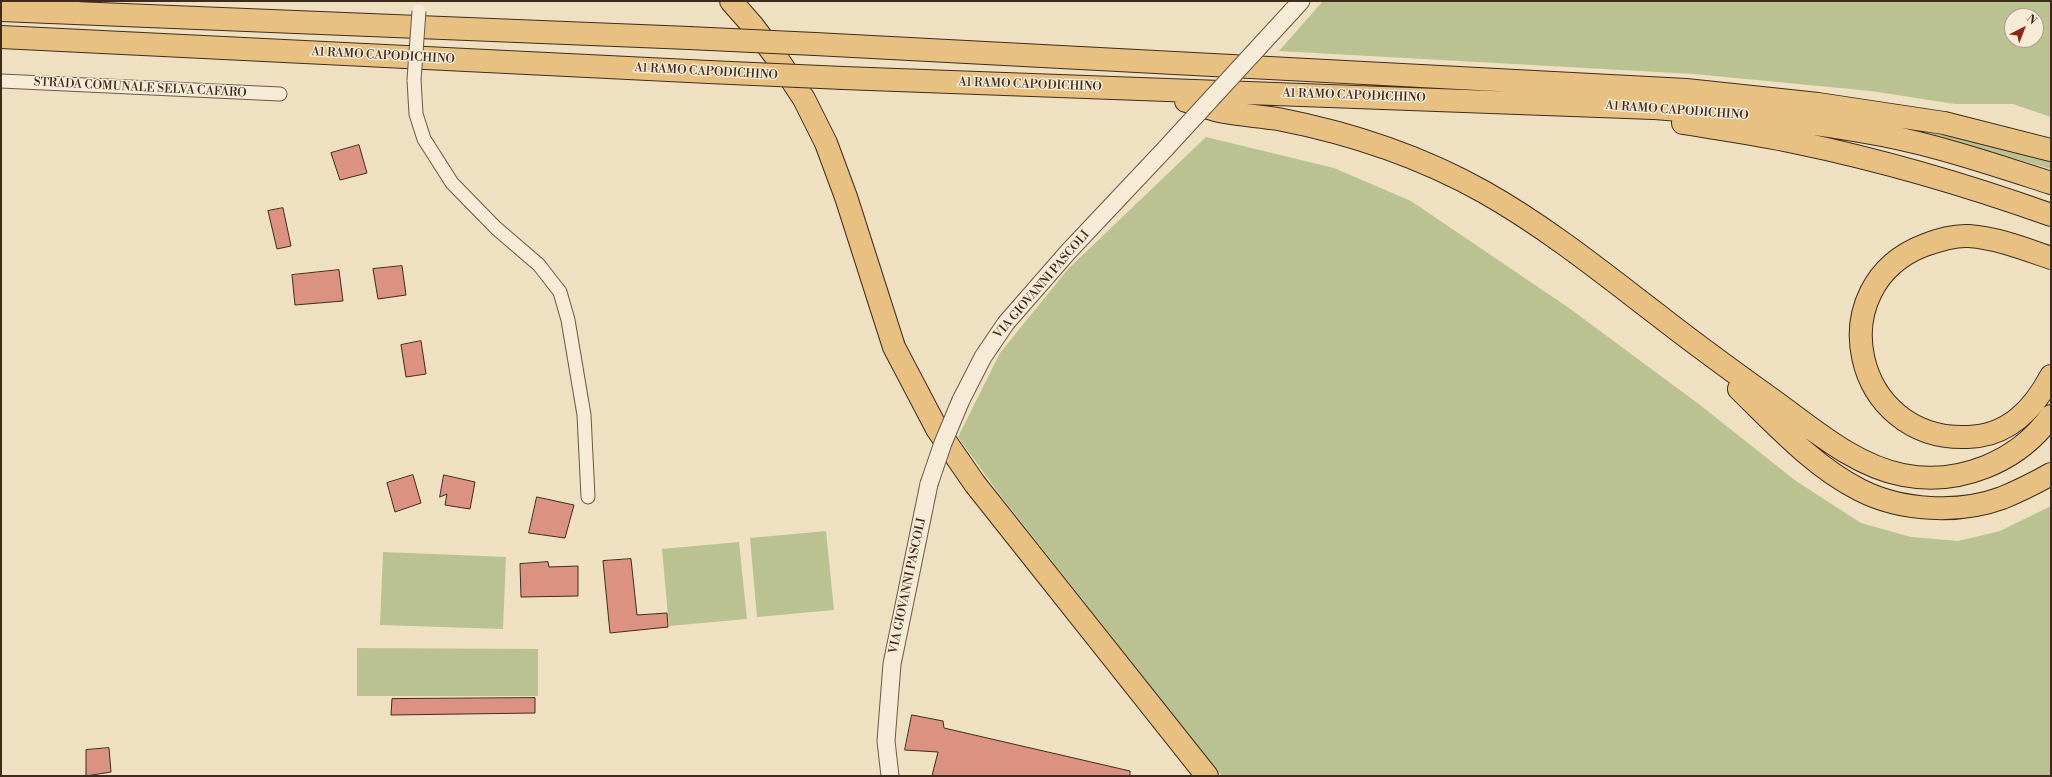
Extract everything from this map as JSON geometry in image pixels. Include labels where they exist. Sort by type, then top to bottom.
[{"type":"highway","points":[[731,1],[753,26],[779,61],[804,100],[826,142],[846,197],[894,347],[937,429],[975,484],[1207,776]]},
{"type":"highway","name":"A1 RAMO CAPODICHINO","points":[[1,10],[689,38],[1686,90],[1818,104],[1944,123],[2051,150]]},
{"type":"highway","name":"A1 RAMO CAPODICHINO","points":[[1,37],[843,78],[1653,108],[1770,118],[1882,135],[1975,158],[2051,183]]},
{"type":"highway","points":[[1148,89],[1219,111],[1278,119],[1331,131],[1388,149],[1437,168],[1483,192],[1533,222],[1582,256],[1676,329],[1848,453],[1878,467],[1903,475],[1941,476],[1978,471],[2001,461],[2024,446],[2040,431],[2051,416]]},
{"type":"highway","points":[[1573,106],[1793,141],[1874,160],[1976,188],[2051,215]]},
{"type":"highway","points":[[2051,258],[1993,240],[1968,236],[1940,239],[1916,248],[1896,260],[1876,284],[1869,296],[1863,319],[1861,344],[1864,366],[1872,385],[1883,401],[1897,415],[1914,426],[1936,435],[1948,437],[1975,437],[2000,431],[2020,417],[2035,402],[2051,376]]},
{"type":"highway","points":[[1676,329],[1792,440],[1831,472],[1860,490],[1886,499],[1913,505],[1940,508],[1966,506],[2001,498],[2051,474]]},
{"type":"street","points":[[420,6],[414,80],[416,114],[424,139],[452,183],[496,228],[539,265],[560,292],[568,320],[584,416],[588,497]]},
{"type":"street","name":"VIA GIOVANNI PASCOLI","points":[[890,776],[886,741],[892,664],[929,484],[943,443],[961,400],[983,357],[1006,323],[1068,252],[1296,6]]},
{"type":"street","name":"STRADA COMUNALE SELVA CAFARO","points":[[1,81],[280,94]]},
{"type":"lane","points":[[66,1],[112,15]]},
{"type":"green space","points":[[1323,1],[2051,1],[2051,117],[2013,104],[1955,104],[1871,91],[1694,74],[1279,51]]},
{"type":"green space","points":[[1907,128],[1962,139],[2051,161],[2051,169]]},
{"type":"green space","points":[[1206,137],[1334,168],[1411,201],[1569,308],[1700,405],[1796,481],[1861,523],[1911,537],[1958,541],[2000,531],[2051,506],[2051,776],[1222,776],[1000,495],[958,437],[1000,353],[1068,269]]},
{"type":"green space","points":[[826,531],[834,610],[757,617],[750,538]]},
{"type":"green space","points":[[739,542],[747,619],[669,626],[662,549]]},
{"type":"green space","points":[[383,552],[506,557],[503,629],[380,625]]},
{"type":"green space","points":[[357,648],[538,649],[538,696],[357,696]]},
{"type":"building","points":[[359,145],[367,173],[340,180],[331,153]]},
{"type":"building","points":[[283,208],[291,246],[277,249],[268,211]]},
{"type":"building","points":[[402,266],[406,295],[378,299],[373,269]]},
{"type":"building","points":[[339,270],[343,301],[295,305],[292,275]]},
{"type":"building","points":[[421,341],[426,374],[406,377],[401,345]]},
{"type":"building","points":[[413,475],[421,503],[395,512],[387,483]]},
{"type":"building","points":[[444,475],[475,482],[470,509],[445,505],[447,494],[440,497]]},
{"type":"building","points":[[537,497],[574,505],[565,538],[529,533]]},
{"type":"building","points":[[631,559],[637,615],[667,613],[668,627],[610,633],[603,561]]},
{"type":"building","points":[[548,562],[549,567],[578,566],[578,596],[521,597],[520,564]]},
{"type":"building","points":[[535,698],[535,713],[391,715],[392,699]]},
{"type":"building","points":[[912,715],[943,721],[944,728],[1130,771],[1130,776],[932,776],[938,752],[905,750]]},
{"type":"building","points":[[109,748],[111,772],[86,776],[86,750]]}]
